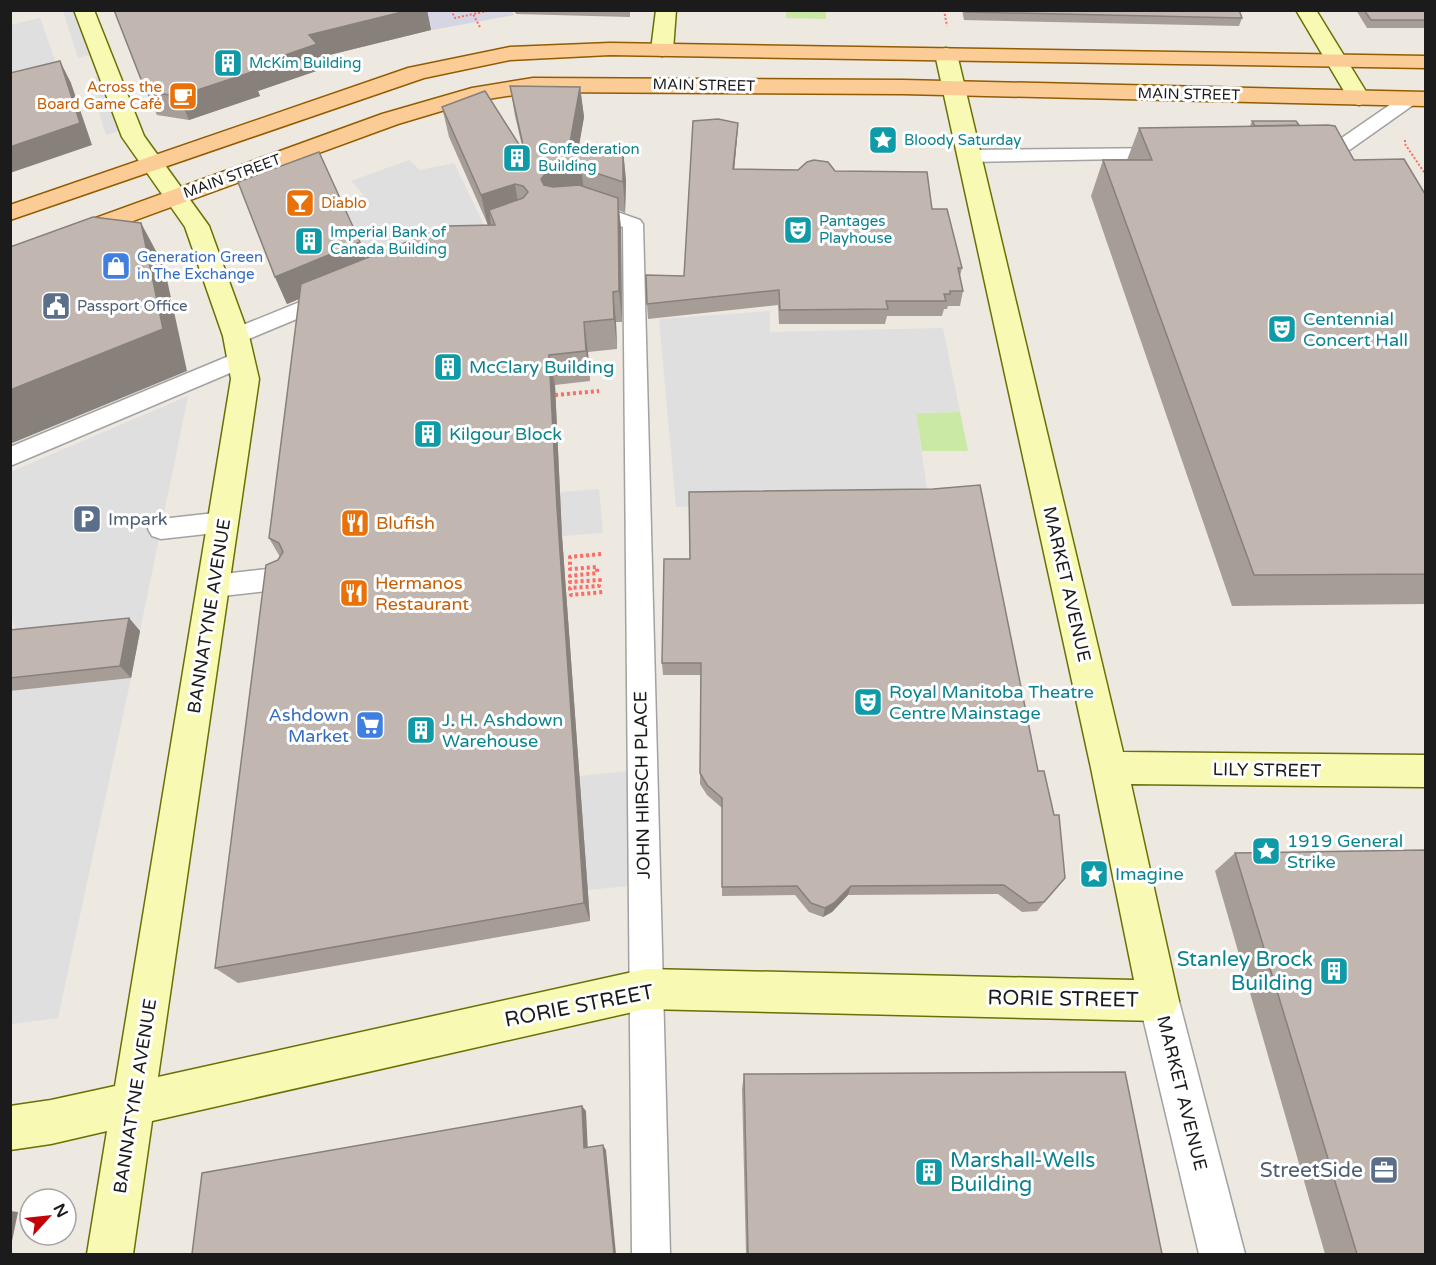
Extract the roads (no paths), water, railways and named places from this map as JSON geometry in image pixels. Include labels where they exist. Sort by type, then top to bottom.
[{"type":"main road","name":"MAIN STREET","points":[[10,213],[383,84],[471,60],[548,50],[1425,62]]},
{"type":"main road","name":"MAIN STREET","points":[[10,258],[390,119],[434,105],[500,89],[560,84],[955,89],[1418,99]]},
{"type":"street","name":"BANNATYNE AVENUE","points":[[84,10],[128,129],[197,226],[238,347],[245,379],[110,1254]]},
{"type":"street","points":[[662,50],[666,10]]},
{"type":"street","points":[[1306,10],[1359,98]]},
{"type":"street","name":"MARKET AVENUE","points":[[945,54],[955,89],[1109,768],[1159,1001],[1222,1254]]},
{"type":"street","name":"LILY STREET","points":[[1109,768],[1425,771]]},
{"type":"street","name":"RORIE STREET","points":[[10,1128],[646,989],[1159,1001]]},
{"type":"lane","points":[[1299,153],[1334,152],[1418,99]]},
{"type":"lane","points":[[970,156],[1184,154]]},
{"type":"lane","name":"JOHN HIRSCH PLACE","points":[[567,209],[585,207],[633,224],[651,1254]]},
{"type":"lane","points":[[10,457],[238,347],[353,287]]},
{"type":"lane","points":[[161,529],[224,522]]},
{"type":"lane","points":[[214,586],[284,578]]},
{"type":"place","name":"McKim Building","points":[[228,63]]},
{"type":"place","name":"Across the Board Game Café","points":[[183,96]]},
{"type":"place","name":"Bloody Saturday","points":[[883,140]]},
{"type":"place","name":"Confederation Building","points":[[517,158]]},
{"type":"place","name":"Diablo","points":[[300,203]]},
{"type":"place","name":"Pantages Playhouse","points":[[798,230]]},
{"type":"place","name":"Imperial Bank of Canada Building","points":[[309,241]]},
{"type":"place","name":"Generation Green in The Exchange","points":[[116,266]]},
{"type":"place","name":"Passport Office","points":[[56,306]]},
{"type":"place","name":"Centennial Concert Hall","points":[[1282,329]]},
{"type":"place","name":"McClary Building","points":[[448,367]]},
{"type":"place","name":"Kilgour Block","points":[[428,434]]},
{"type":"place","name":"Impark","points":[[87,519]]},
{"type":"place","name":"Blufish","points":[[355,523]]},
{"type":"place","name":"Hermanos Restaurant","points":[[354,593]]},
{"type":"place","name":"Royal Manitoba Theatre Centre Mainstage","points":[[868,702]]},
{"type":"place","name":"Ashdown Market","points":[[370,725]]},
{"type":"place","name":"J. H. Ashdown Warehouse","points":[[421,730]]},
{"type":"place","name":"1919 General Strike","points":[[1266,851]]},
{"type":"place","name":"Imagine","points":[[1094,874]]},
{"type":"place","name":"Stanley Brock Building","points":[[1334,971]]},
{"type":"place","name":"StreetSide","points":[[1384,1170]]},
{"type":"place","name":"Marshall-Wells Building","points":[[929,1172]]}]
